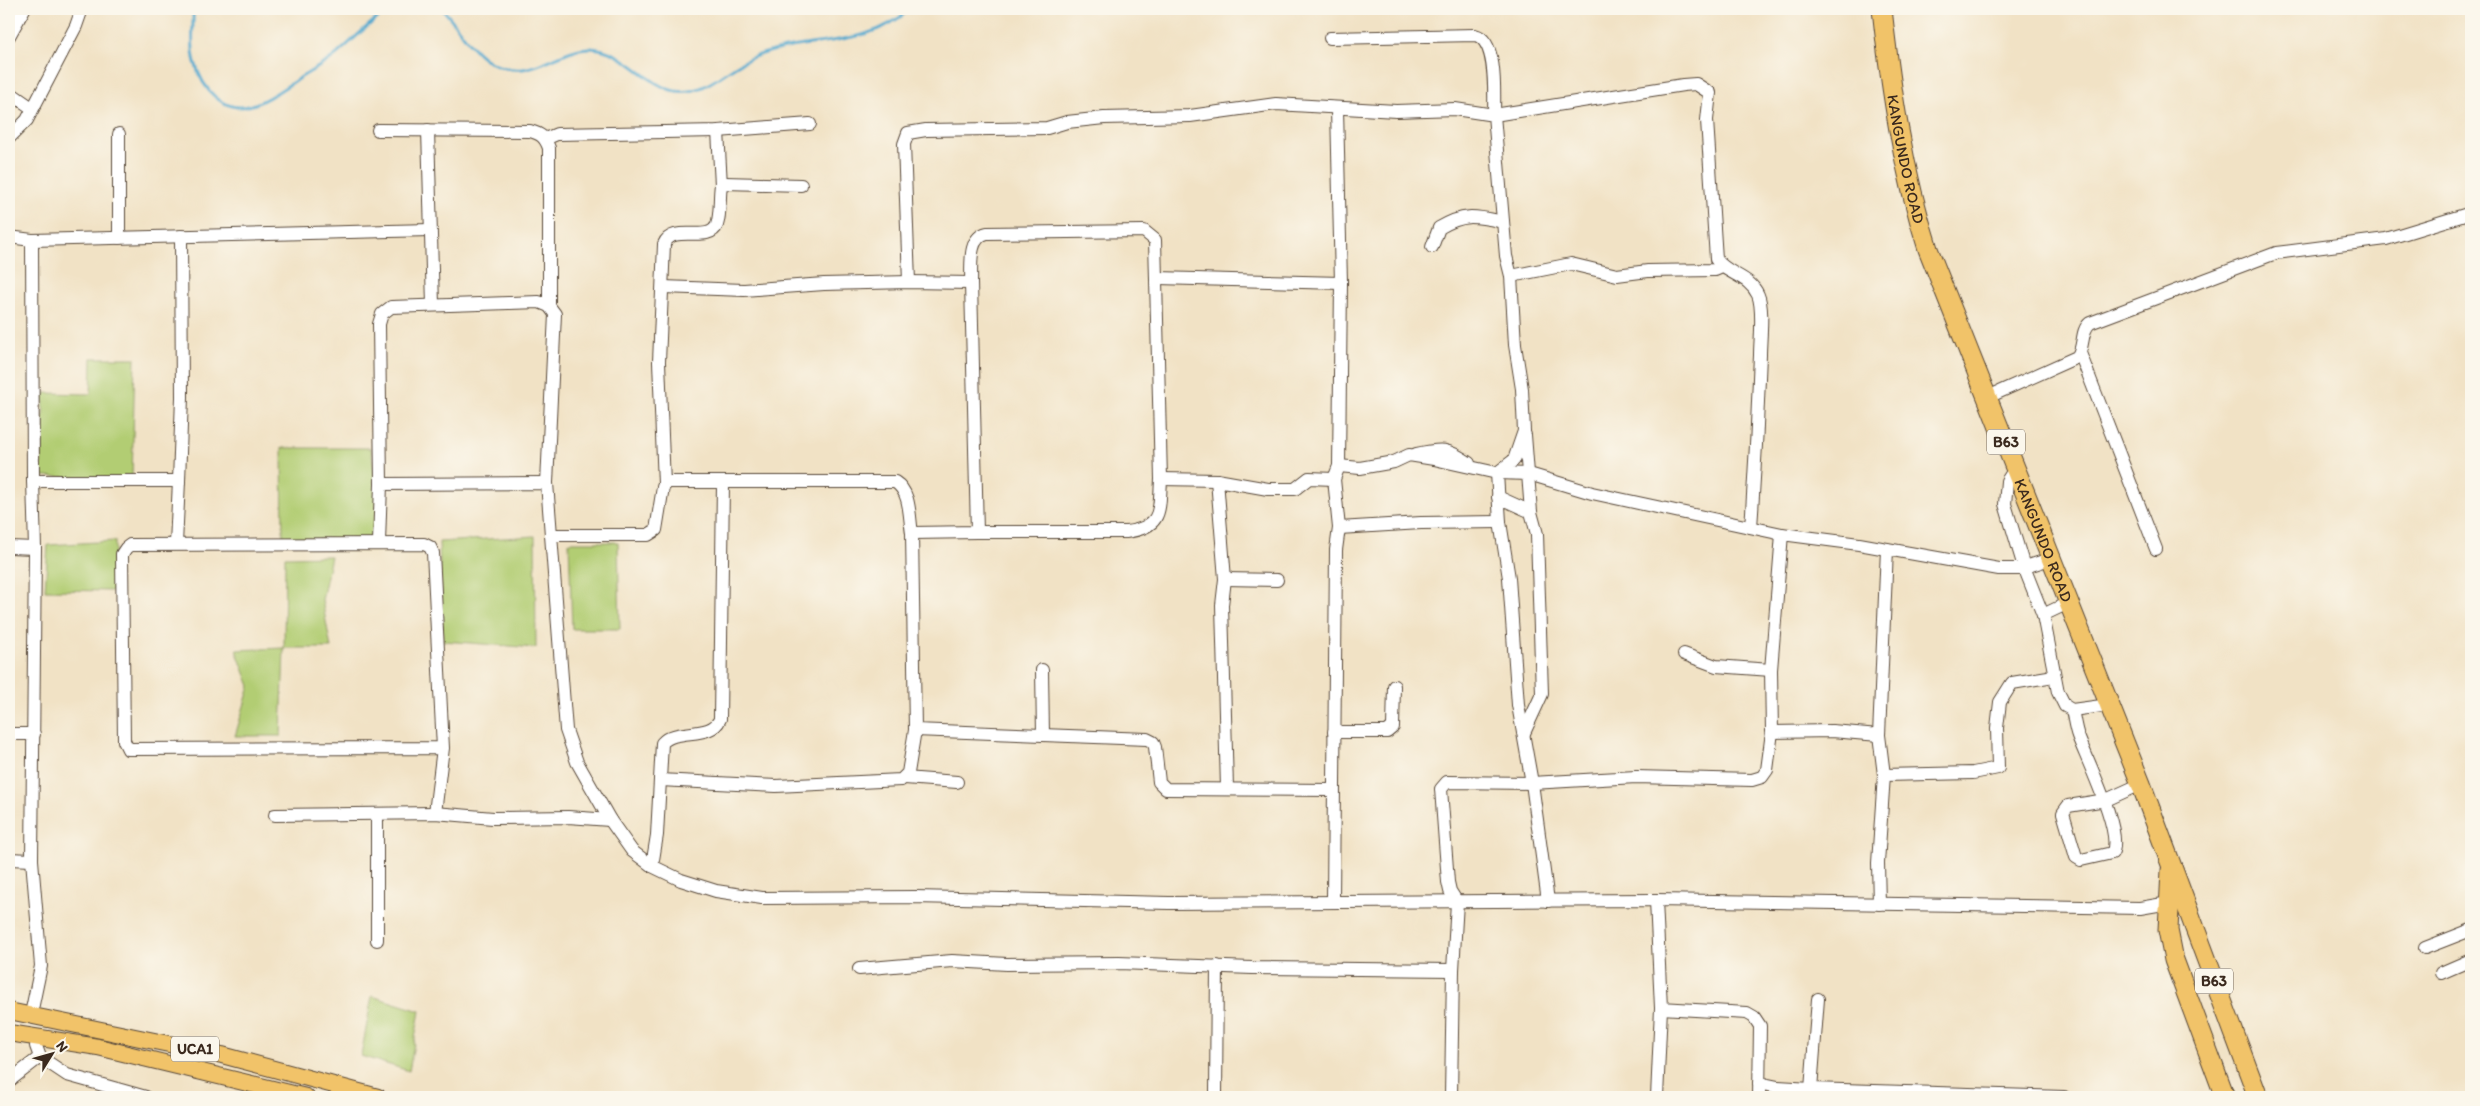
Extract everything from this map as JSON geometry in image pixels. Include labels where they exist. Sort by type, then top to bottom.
[{"type":"highway","name":"KANGUNDO ROAD","points":[[1882,9],[1900,142],[1913,203],[1928,249],[2142,784],[2258,1097]]},
{"type":"highway","name":"KANGUNDO ROAD","points":[[2172,864],[2168,930],[2174,960],[2225,1097]]},
{"type":"main road","name":"UCA1","points":[[9,1011],[31,1014],[222,1055],[378,1097]]},
{"type":"main road","name":"UCA1","points":[[9,1032],[98,1047],[306,1097]]},
{"type":"street","points":[[9,36],[24,9]]},
{"type":"street","points":[[9,138],[27,120],[76,26],[82,9]]},
{"type":"street","points":[[1330,38],[1475,35],[1482,37],[1489,47],[1506,256],[1511,276],[1515,345],[1522,389],[1531,512],[1537,542],[1542,694],[1524,733]]},
{"type":"street","points":[[909,282],[904,144],[908,133],[926,130],[1047,128],[1067,122],[1104,118],[1190,116],[1276,104],[1396,111],[1455,109],[1494,115],[1696,84],[1710,93],[1707,120],[1716,259],[1722,267],[1747,280],[1759,297],[1761,322],[1751,527]]},
{"type":"street","points":[[9,92],[32,108]]},
{"type":"street","points":[[1333,901],[1336,550],[1339,528],[1334,479],[1339,466],[1341,283],[1337,108]]},
{"type":"street","points":[[545,139],[557,134],[718,131],[810,124]]},
{"type":"street","points":[[378,130],[530,132],[540,134],[545,139],[549,148],[549,306]]},
{"type":"street","points":[[428,130],[433,305]]},
{"type":"street","points":[[551,535],[648,535],[656,530],[659,522],[664,484],[659,362],[664,244],[667,238],[674,235],[706,233],[714,230],[717,224],[722,185],[718,131]]},
{"type":"street","points":[[119,238],[120,134]]},
{"type":"street","points":[[722,185],[725,183],[801,185]]},
{"type":"street","points":[[2156,549],[2080,353],[2084,330],[2090,323],[2276,253],[2395,237],[2471,214]]},
{"type":"street","points":[[1432,247],[1439,228],[1454,218],[1470,216],[1503,222]]},
{"type":"street","points":[[9,237],[32,240],[430,230]]},
{"type":"street","points":[[912,534],[1126,532],[1140,530],[1154,523],[1159,512],[1161,479],[1158,278],[1155,240],[1144,232],[987,233],[979,235],[973,242],[971,283],[978,532]]},
{"type":"street","points":[[176,544],[182,397],[181,236]]},
{"type":"street","points":[[31,1014],[41,966],[32,860],[35,548],[32,240]]},
{"type":"street","points":[[1511,276],[1571,264],[1616,275],[1648,271],[1715,270],[1722,267]]},
{"type":"street","points":[[1158,278],[1341,283]]},
{"type":"street","points":[[663,287],[744,290],[824,284],[971,283]]},
{"type":"street","points":[[379,544],[381,484],[379,324],[382,314],[391,307],[539,302],[549,306],[555,314],[547,483],[566,730],[577,762],[610,820],[632,851],[652,866],[681,880],[716,891],[762,898],[925,898],[1169,903],[1656,900],[2140,908],[2169,903]]},
{"type":"street","points":[[1988,398],[2073,359],[2080,353]]},
{"type":"street","points":[[1497,473],[1514,460],[1524,431]]},
{"type":"street","points":[[1339,466],[1360,468],[1394,462],[1409,455],[1497,473],[1528,474],[1592,493],[1782,534],[1887,549],[1999,569],[2024,567],[2053,558]]},
{"type":"street","points":[[2016,467],[2007,481],[2005,504],[2024,567],[2043,615],[2058,692],[2065,706],[2072,710],[2109,705]]},
{"type":"street","points":[[1497,473],[1500,522],[1510,578],[1518,705],[1532,783],[1548,901]]},
{"type":"street","points":[[1161,479],[1217,480],[1268,489],[1296,489],[1309,478],[1334,479]]},
{"type":"street","points":[[1217,480],[1225,579],[1222,605],[1227,788]]},
{"type":"street","points":[[33,481],[179,482]]},
{"type":"street","points":[[664,484],[668,482],[895,482],[902,486],[906,493],[912,534],[915,730],[908,774],[905,778]]},
{"type":"street","points":[[381,484],[547,483]]},
{"type":"street","points":[[652,866],[657,835],[662,743],[666,738],[712,728],[720,718],[723,483]]},
{"type":"street","points":[[1498,497],[1531,512]]},
{"type":"street","points":[[1339,528],[1422,523],[1500,522]]},
{"type":"street","points":[[1451,1097],[1453,970],[1457,902],[1448,882],[1440,789],[1442,785],[1447,782],[1532,783],[1636,777],[1752,780],[1762,777],[1767,770],[1772,732],[1771,670],[1782,534]]},
{"type":"street","points":[[435,813],[443,748],[433,554],[430,547],[424,544],[130,545],[122,554],[124,742],[128,749],[443,748]]},
{"type":"street","points":[[9,548],[35,548]]},
{"type":"street","points":[[1879,904],[1878,863],[1884,775],[1879,735],[1887,549]]},
{"type":"street","points":[[1225,579],[1277,580]]},
{"type":"street","points":[[2043,615],[2070,602]]},
{"type":"street","points":[[1684,654],[1716,666],[1771,670]]},
{"type":"street","points":[[1042,670],[1043,735]]},
{"type":"street","points":[[1884,775],[1973,774],[1998,768],[2000,702],[2012,683],[2054,676]]},
{"type":"street","points":[[1334,732],[1387,732],[1393,727],[1394,686]]},
{"type":"street","points":[[2072,710],[2078,734],[2106,800],[2114,850],[2112,853],[2079,859],[2076,857],[2063,814],[2065,808],[2106,800],[2142,784]]},
{"type":"street","points":[[915,730],[1147,739],[1153,742],[1156,747],[1161,786],[1166,789],[1333,790]]},
{"type":"street","points":[[1772,732],[1832,731],[1879,735]]},
{"type":"street","points":[[9,734],[34,734]]},
{"type":"street","points":[[660,780],[776,786],[901,780],[905,778],[958,782]]},
{"type":"street","points":[[275,815],[435,813],[493,818],[568,817],[610,820]]},
{"type":"street","points":[[377,815],[377,940]]},
{"type":"street","points":[[9,859],[32,860]]},
{"type":"street","points":[[1656,900],[1660,1008],[1657,1097]]},
{"type":"street","points":[[2425,948],[2471,930]]},
{"type":"street","points":[[859,969],[952,960],[1007,964],[1119,963],[1453,970]]},
{"type":"street","points":[[2441,973],[2471,960]]},
{"type":"street","points":[[1216,1097],[1217,966]]},
{"type":"street","points":[[1811,1089],[1818,999]]},
{"type":"street","points":[[1660,1008],[1747,1012],[1754,1017],[1760,1026],[1759,1097]]},
{"type":"street","points":[[40,1037],[36,1046],[40,1058],[67,1075],[146,1097]]},
{"type":"street","points":[[9,1081],[40,1058]]},
{"type":"street","points":[[1759,1083],[1778,1087],[1811,1089],[2064,1097]]},
{"type":"green space","points":[[92,358],[135,358],[132,480],[41,476],[44,393],[91,394]]},
{"type":"green space","points":[[282,448],[371,448],[378,494],[375,540],[283,538]]},
{"type":"green space","points":[[535,536],[536,648],[443,641],[439,542]]},
{"type":"green space","points":[[115,541],[115,591],[45,590],[48,545]]},
{"type":"green space","points":[[569,542],[618,542],[620,629],[572,629]]},
{"type":"green space","points":[[331,556],[322,600],[331,648],[284,648],[285,557]]},
{"type":"green space","points":[[284,648],[281,736],[235,736],[250,686],[236,650]]},
{"type":"green space","points":[[372,996],[420,1011],[409,1071],[361,1056]]},
{"type":"waterway","points":[[193,9],[192,42],[195,62],[203,82],[216,98],[224,103],[244,107],[266,99],[323,64],[371,23],[394,9]]},
{"type":"waterway","points":[[442,9],[476,51],[490,62],[505,68],[530,68],[576,50],[588,48],[601,49],[624,60],[665,88],[675,91],[695,90],[703,87],[743,62],[763,53],[850,38],[872,32],[892,23],[910,9]]}]
